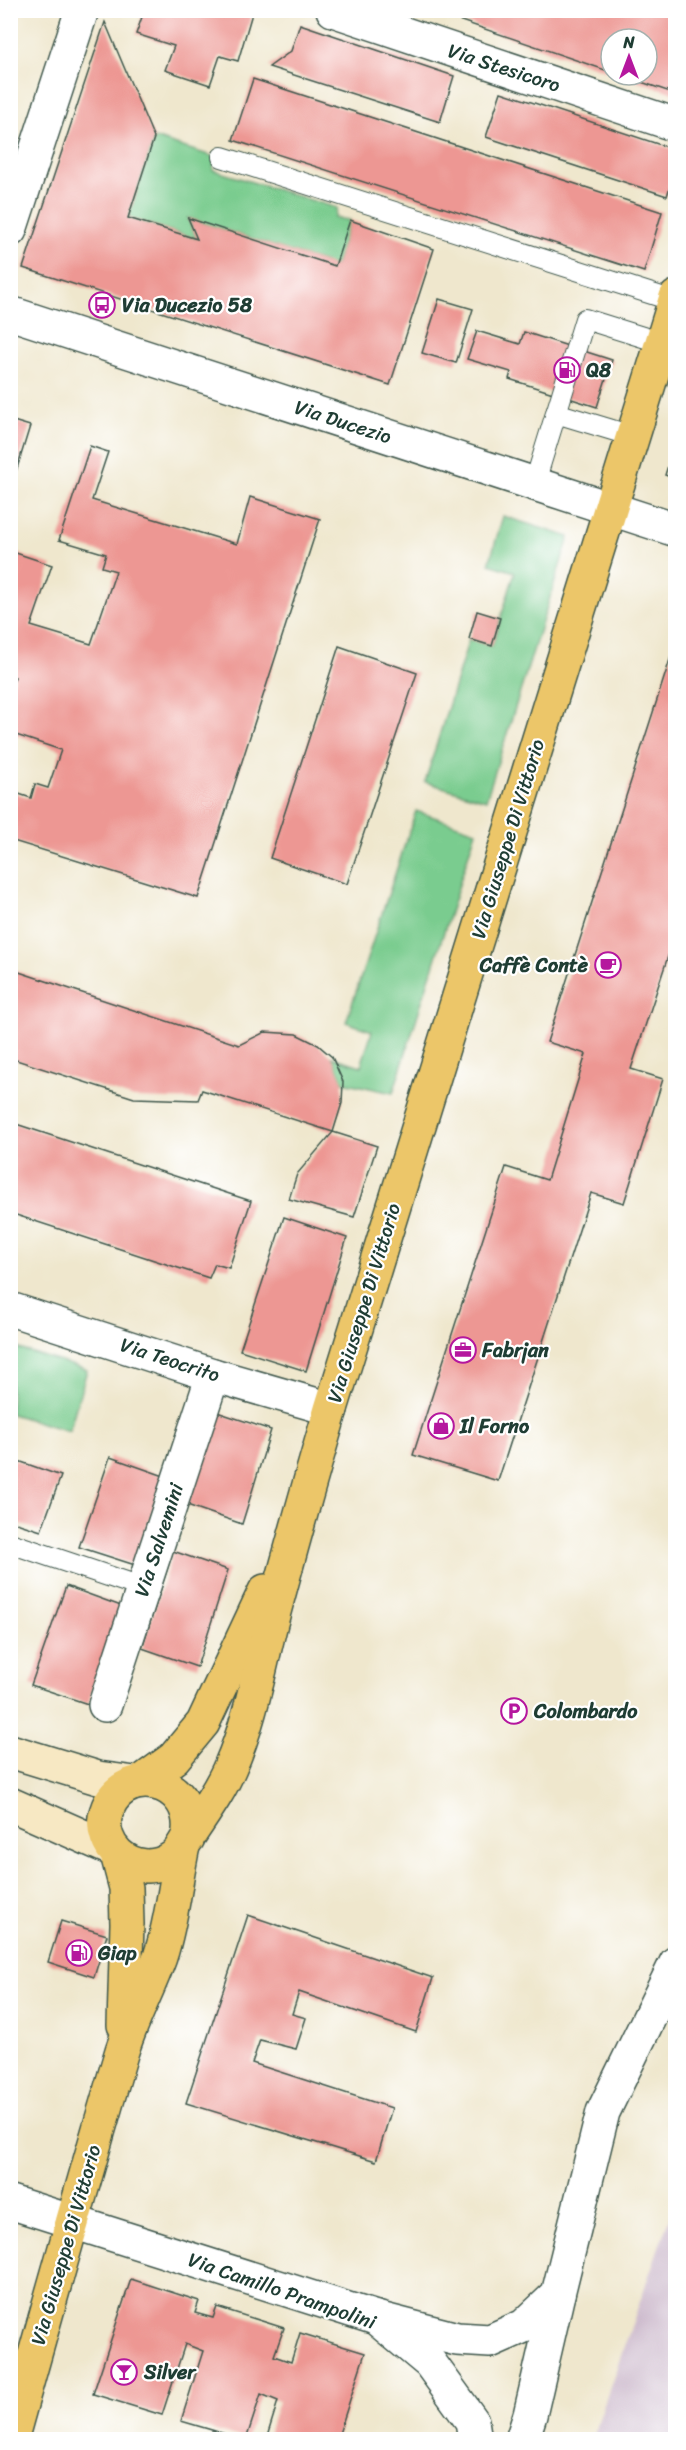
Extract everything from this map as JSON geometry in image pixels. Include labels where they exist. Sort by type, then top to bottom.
[{"type":"main road","name":"Via Giuseppe Di Vittorio","points":[[298,1519],[675,299]]},
{"type":"main road","points":[[122,2050],[128,1924],[126,1888],[116,1852],[106,1833],[105,1819],[109,1806],[117,1794],[138,1783],[174,1758],[203,1723],[298,1519]]},
{"type":"main road","points":[[10,1804],[116,1852],[132,1863],[145,1866],[172,1859],[213,1802],[231,1765],[249,1712],[298,1519]]},
{"type":"main road","points":[[10,1751],[98,1778],[138,1783],[156,1782],[169,1787],[180,1797],[187,1809],[190,1822],[176,1879],[172,1912],[160,1955],[122,2050]]},
{"type":"main road","name":"Via Giuseppe Di Vittorio","points":[[11,2439],[71,2222],[122,2050]]},
{"type":"street","points":[[10,230],[82,10]]},
{"type":"street","name":"Via Stesicoro","points":[[333,10],[675,125]]},
{"type":"street","name":"Via Ducezio","points":[[10,313],[675,530]]},
{"type":"street","name":"Via Teocrito","points":[[10,1309],[213,1375],[331,1409]]},
{"type":"street","name":"Via Salvemini","points":[[105,1705],[213,1375]]},
{"type":"street","points":[[522,2439],[530,2415],[603,2112],[675,1963]]},
{"type":"street","name":"Via Camillo Prampolini","points":[[10,2202],[376,2318],[430,2363],[472,2421],[476,2439]]},
{"type":"street","points":[[376,2318],[457,2338],[490,2341],[524,2326],[558,2294]]},
{"type":"lane","points":[[222,157],[675,299]]},
{"type":"lane","points":[[534,485],[585,319],[662,343]]},
{"type":"lane","points":[[556,413],[632,436]]},
{"type":"lane","points":[[10,1543],[144,1588]]},
{"type":"shaded area","points":[[675,2201],[675,2439],[592,2439]]},
{"type":"green space","points":[[154,138],[215,157],[213,170],[337,208],[335,218],[350,220],[335,266],[188,218],[197,239],[128,218]]},
{"type":"green space","points":[[503,516],[569,537],[486,800],[425,782],[469,639],[492,646],[515,572],[489,564]]},
{"type":"green space","points":[[416,811],[476,831],[393,1093],[343,1082],[332,1057],[361,1066],[372,1031],[346,1022]]},
{"type":"green space","points":[[10,1346],[87,1370],[69,1431],[11,1414]]},
{"type":"building","points":[[122,10],[253,10],[238,61],[220,56],[210,85],[165,70],[174,46],[136,34],[142,17]]},
{"type":"building","points":[[429,10],[676,10],[676,94],[656,87],[659,87],[659,27],[599,27],[599,68]]},
{"type":"building","points":[[105,22],[154,138],[128,218],[197,239],[188,218],[335,266],[350,220],[434,249],[390,385],[23,268]]},
{"type":"building","points":[[300,24],[454,76],[440,122],[269,67],[291,51]]},
{"type":"building","points":[[253,79],[662,212],[644,272],[233,140]]},
{"type":"building","points":[[501,92],[676,150],[676,168],[667,196],[486,137]]},
{"type":"building","points":[[439,299],[473,309],[456,363],[422,353]]},
{"type":"building","points":[[477,331],[520,344],[524,332],[612,360],[597,407],[509,379],[511,372],[467,359]]},
{"type":"building","points":[[10,420],[30,426],[11,488],[10,488]]},
{"type":"building","points":[[676,444],[676,479],[665,475]]},
{"type":"building","points":[[90,446],[108,452],[92,500],[237,544],[250,497],[320,519],[198,898],[10,840],[10,791],[31,798],[35,784],[48,788],[61,750],[10,733],[10,691],[15,677],[10,675],[10,551],[52,565],[31,626],[91,644],[116,571],[102,567],[106,554],[59,540]]},
{"type":"building","points":[[477,611],[500,618],[492,646],[469,639]]},
{"type":"building","points":[[675,644],[676,932],[631,1069],[663,1079],[624,1203],[591,1193],[498,1481],[413,1455],[506,1167],[547,1180],[586,1054],[547,1042]]},
{"type":"building","points":[[339,646],[417,673],[347,884],[270,858]]},
{"type":"building","points":[[10,969],[239,1045],[265,1032],[296,1034],[318,1045],[332,1057],[343,1082],[342,1103],[333,1132],[202,1090],[198,1100],[134,1098],[10,1058]]},
{"type":"building","points":[[10,1122],[251,1201],[229,1268],[215,1264],[209,1278],[10,1213]]},
{"type":"building","points":[[333,1132],[377,1146],[354,1217],[289,1199],[297,1174]]},
{"type":"building","points":[[284,1217],[347,1238],[306,1371],[240,1350]]},
{"type":"building","points":[[217,1412],[271,1430],[242,1524],[187,1505]]},
{"type":"building","points":[[110,1457],[164,1476],[135,1565],[79,1547]]},
{"type":"building","points":[[10,1458],[61,1476],[41,1531],[10,1521]]},
{"type":"building","points":[[173,1551],[228,1570],[197,1667],[142,1648]]},
{"type":"building","points":[[66,1586],[121,1606],[88,1704],[31,1685]]},
{"type":"building","points":[[248,1915],[433,1978],[416,2032],[299,1992],[292,2014],[306,2018],[296,2049],[260,2040],[252,2063],[392,2108],[376,2161],[186,2103]]},
{"type":"building","points":[[61,1921],[107,1935],[94,1977],[48,1962]]},
{"type":"building","points":[[131,2279],[199,2301],[195,2313],[213,2318],[217,2307],[284,2328],[274,2356],[291,2362],[300,2333],[365,2353],[337,2440],[266,2440],[278,2401],[261,2394],[246,2440],[181,2421],[203,2351],[185,2344],[162,2415],[93,2394]]},
{"type":"place","name":"Via Ducezio 58","points":[[102,305]]},
{"type":"place","name":"Q8","points":[[567,370]]},
{"type":"place","name":"Caffè Contè","points":[[608,965]]},
{"type":"place","name":"Fabrjan","points":[[463,1350]]},
{"type":"place","name":"Il Forno","points":[[441,1426]]},
{"type":"place","name":"Colombardo","points":[[514,1711]]},
{"type":"place","name":"Giap","points":[[79,1953]]},
{"type":"place","name":"Silver","points":[[124,2372]]}]
